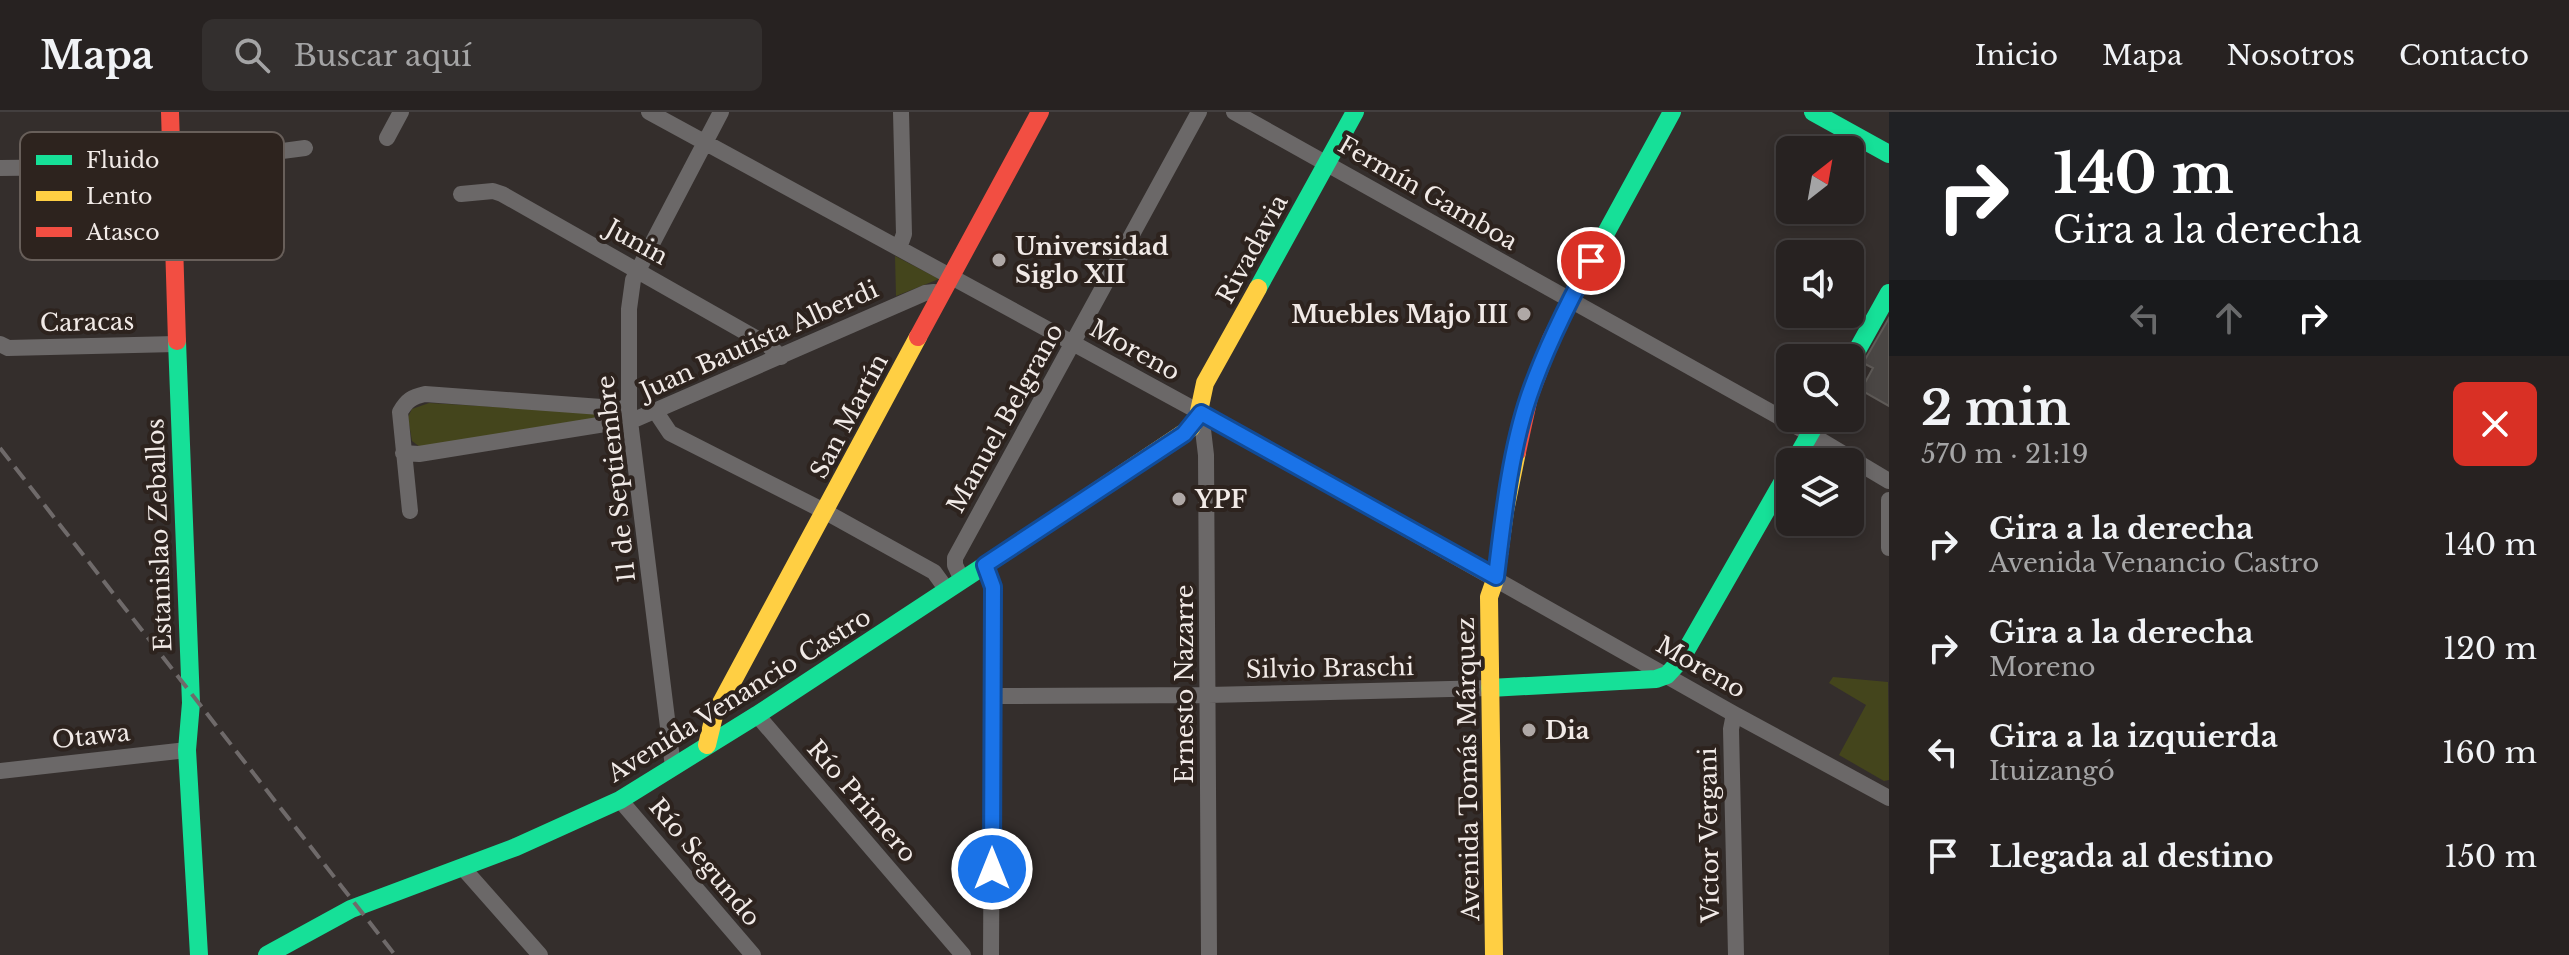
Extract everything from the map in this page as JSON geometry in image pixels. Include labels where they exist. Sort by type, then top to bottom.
[{"type":"street","points":[[387,138],[401,112]]},
{"type":"street","name":"Moreno","points":[[649,112],[1201,413],[1889,798]]},
{"type":"street","name":"11 de Septiembre","points":[[673,767],[629,415],[629,309],[633,280],[638,269],[721,112]]},
{"type":"street","points":[[899,248],[904,234],[901,112]]},
{"type":"street","name":"San Martín","points":[[707,745],[714,716],[1040,112]]},
{"type":"street","name":"Manuel Belgrano","points":[[954,585],[955,558],[1199,112]]},
{"type":"street","name":"Fermín Gamboa","points":[[1234,112],[1569,301],[1776,406]]},
{"type":"street","name":"Rivadavia","points":[[1201,413],[1201,392],[1205,383],[1355,112]]},
{"type":"street","name":"Avenida Tomás Márquez","points":[[1507,955],[1496,687],[1489,597],[1496,577],[1505,511],[1524,415],[1551,339],[1672,112]]},
{"type":"street","points":[[1813,112],[1889,154]]},
{"type":"street","points":[[284,151],[305,148]]},
{"type":"street","points":[[0,168],[20,168]]},
{"type":"street","name":"Junin","points":[[461,194],[493,191],[502,194],[638,269],[768,345],[781,357]]},
{"type":"street","name":"Estanislao Zeballos","points":[[173,260],[191,703],[187,750],[199,955]]},
{"type":"street","name":"Juan Bautista Alberdi","points":[[629,415],[425,394],[407,400],[400,412],[403,453],[419,454],[656,412],[925,293],[941,294]]},
{"type":"street","points":[[1861,344],[1889,293]]},
{"type":"street","name":"Caracas","points":[[0,344],[8,348],[176,344]]},
{"type":"street","points":[[656,412],[670,433],[824,511],[954,585]]},
{"type":"street","name":"Avenida Venancio Castro","points":[[267,955],[351,909],[516,847],[620,800],[757,715],[1184,434],[1201,413]]},
{"type":"street","name":"Ernesto Nazarre","points":[[1201,413],[1206,455],[1209,955]]},
{"type":"street","name":"Fermín Gamboa","points":[[1823,432],[1889,481]]},
{"type":"street","points":[[403,453],[410,511]]},
{"type":"street","points":[[1667,675],[1680,661],[1776,493]]},
{"type":"street","points":[[1889,500],[1889,548]]},
{"type":"street","points":[[985,565],[993,587],[991,955]]},
{"type":"street","name":"Silvio Braschi","points":[[992,696],[1208,695],[1496,687],[1638,682],[1667,675]]},
{"type":"street","name":"Avenida Tomás Márquez","points":[[1494,955],[1496,687]]},
{"type":"street","name":"Víctor Vergani","points":[[1734,714],[1731,729],[1736,955]]},
{"type":"street","name":"Río Primero","points":[[757,715],[963,955]]},
{"type":"street","name":"Otawa","points":[[0,771],[187,750]]},
{"type":"street","name":"Río Segundo","points":[[620,800],[753,955]]},
{"type":"street","points":[[463,868],[540,955]]},
{"type":"shaded area","points":[[895,256],[939,279],[896,296]]},
{"type":"shaded area","points":[[429,403],[606,415],[604,418],[420,447],[412,441],[408,417],[412,409]]},
{"type":"shaded area","points":[[1833,677],[1888,682],[1889,780],[1884,781],[1839,755],[1866,705],[1829,683]]},
{"type":"building","points":[[1889,318],[1889,406],[1864,392],[1864,384],[1873,368],[1864,361]]},
{"type":"railway","points":[[0,448],[395,955]]},
{"type":"traffic: fast","points":[[1258,288],[1355,112]]},
{"type":"traffic: fast","points":[[1583,275],[1672,112]]},
{"type":"traffic: fast","points":[[1813,112],[1889,154]]},
{"type":"traffic: fast","points":[[1861,344],[1889,293]]},
{"type":"traffic: fast","points":[[177,341],[191,703],[187,750],[199,955]]},
{"type":"traffic: fast","points":[[1802,448],[1811,432]]},
{"type":"traffic: fast","points":[[1490,688],[1656,679],[1667,675],[1680,661],[1776,493]]},
{"type":"traffic: fast","points":[[267,955],[351,909],[516,847],[620,800],[757,715],[1034,533]]},
{"type":"traffic: slow","points":[[1034,533],[1191,428],[1198,416],[1205,383],[1258,288]]},
{"type":"traffic: slow","points":[[707,745],[714,716],[918,337]]},
{"type":"traffic: slow","points":[[1494,955],[1489,597],[1496,577],[1517,452]]},
{"type":"traffic: jam","points":[[170,112],[171,132]]},
{"type":"traffic: jam","points":[[918,337],[1040,112]]},
{"type":"traffic: jam","points":[[175,260],[177,341]]},
{"type":"traffic: jam","points":[[1517,452],[1529,397],[1551,339],[1583,275]]},
{"type":"place","name":"Universidad Siglo XII","points":[[999,260]]},
{"type":"place","name":"Muebles Majo III","points":[[1524,314]]},
{"type":"place","name":"YPF","points":[[1179,499]]},
{"type":"place","name":"Dia","points":[[1529,730]]},
{"type":"route","points":[[992,869],[993,587],[985,565],[1184,434],[1201,413],[1496,577],[1505,511],[1529,397],[1551,339],[1591,261]]}]
